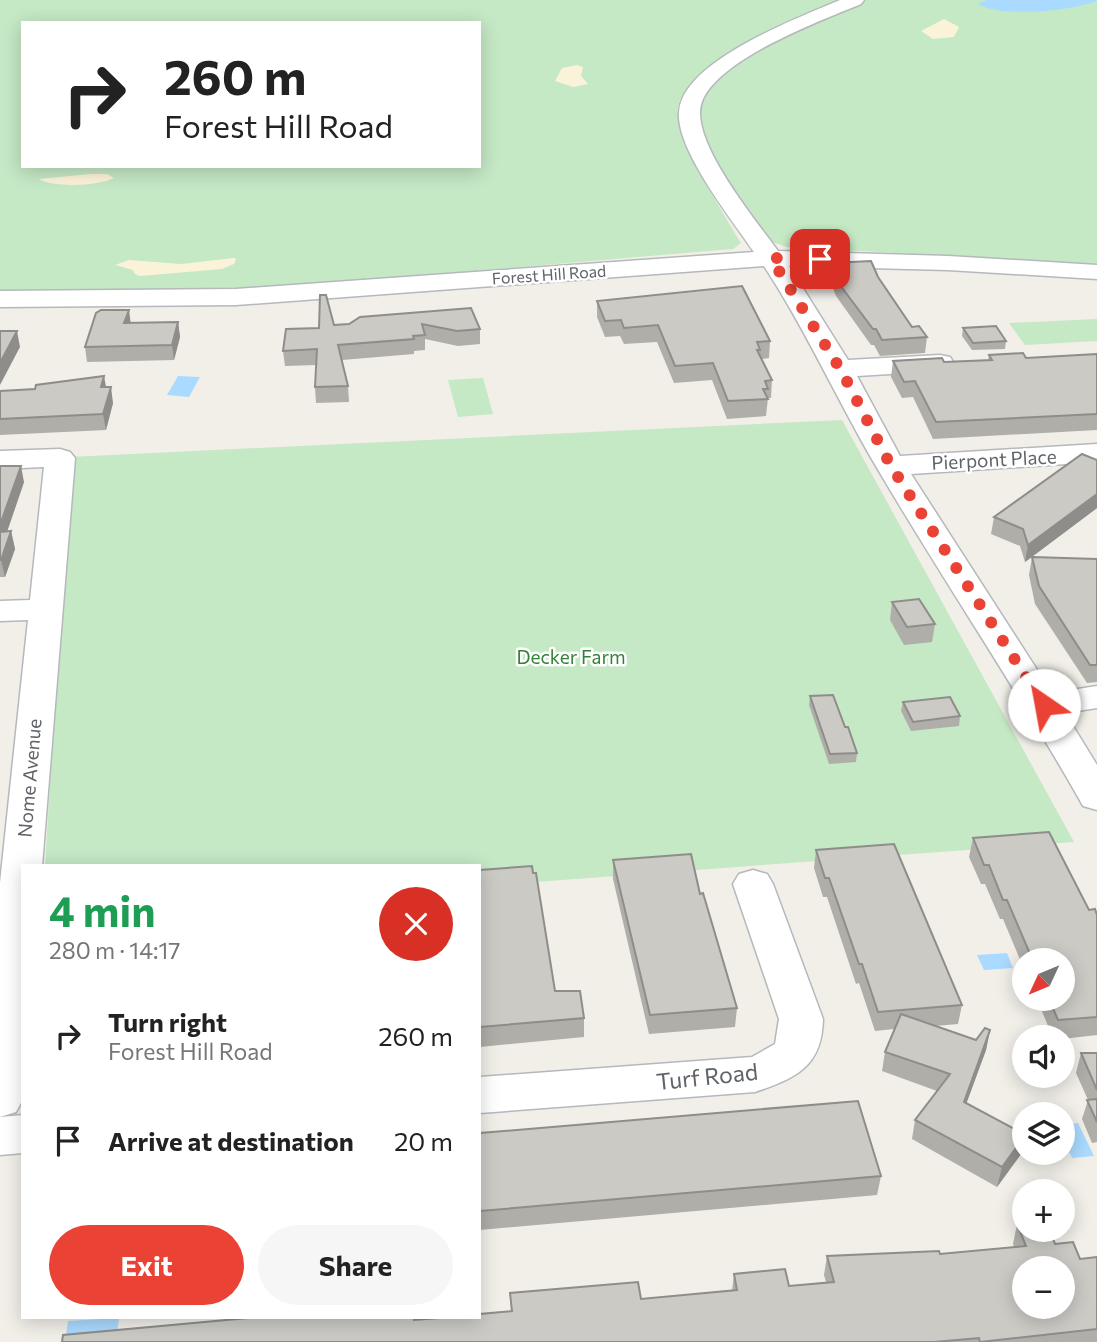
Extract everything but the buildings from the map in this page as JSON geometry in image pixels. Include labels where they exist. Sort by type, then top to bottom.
[{"type":"street","points":[[855,0],[756,44],[721,68],[692,97],[688,112],[692,130],[743,219],[771,258],[840,369],[891,466],[1044,705],[1097,797]]},
{"type":"street","name":"Forest Hill Road","points":[[0,299],[236,297],[771,258],[948,262],[1097,272]]},
{"type":"street","points":[[840,369],[966,362]]},
{"type":"street","name":"Pierpont Place","points":[[891,466],[1097,453]]},
{"type":"street","name":"Nome Avenue","points":[[0,460],[60,458],[45,609],[12,821],[0,1099]]},
{"type":"street","points":[[0,611],[45,609]]},
{"type":"street","points":[[1044,705],[1097,697]]},
{"type":"street","name":"Turf Road","points":[[481,1095],[755,1074],[778,1066],[794,1055],[801,1038],[801,1019],[753,884]]},
{"type":"street","points":[[0,1136],[21,1134]]},
{"type":"green space","points":[[0,0],[846,0],[705,72],[682,96],[678,106],[678,118],[683,134],[691,154],[741,243],[733,249],[237,291],[0,294]]},
{"type":"green space","points":[[864,0],[1097,0],[1097,264],[786,247],[773,242],[714,160],[705,142],[695,105],[710,85],[728,68],[749,54],[795,29]]},
{"type":"green space","points":[[1097,319],[1097,341],[1025,345],[1009,323]]},
{"type":"green space","points":[[483,378],[493,414],[458,417],[448,380]]},
{"type":"green space","name":"Decker Farm","points":[[842,420],[1074,842],[481,886],[481,864],[45,864],[70,457]]},
{"type":"sand","points":[[944,19],[959,27],[954,37],[933,39],[921,31]]},
{"type":"sand","points":[[577,65],[583,67],[581,76],[588,84],[573,87],[555,81],[562,68]]},
{"type":"sand","points":[[107,174],[114,178],[76,185],[55,184],[39,179]]},
{"type":"sand","points":[[234,258],[234,264],[222,269],[140,276],[133,270],[115,265],[129,260],[181,264]]},
{"type":"water","points":[[986,0],[1097,1],[1070,8],[1019,12],[978,4]]},
{"type":"water","points":[[178,376],[200,377],[189,397],[167,395]]},
{"type":"water","points":[[1007,953],[1012,968],[984,970],[977,955]]},
{"type":"water","points":[[1075,1123],[1078,1123],[1094,1156],[1075,1158]]},
{"type":"water","points":[[119,1319],[116,1341],[65,1342],[68,1321]]},
{"type":"route","points":[[820,259],[771,258],[842,372],[891,466],[1044,705]]}]
